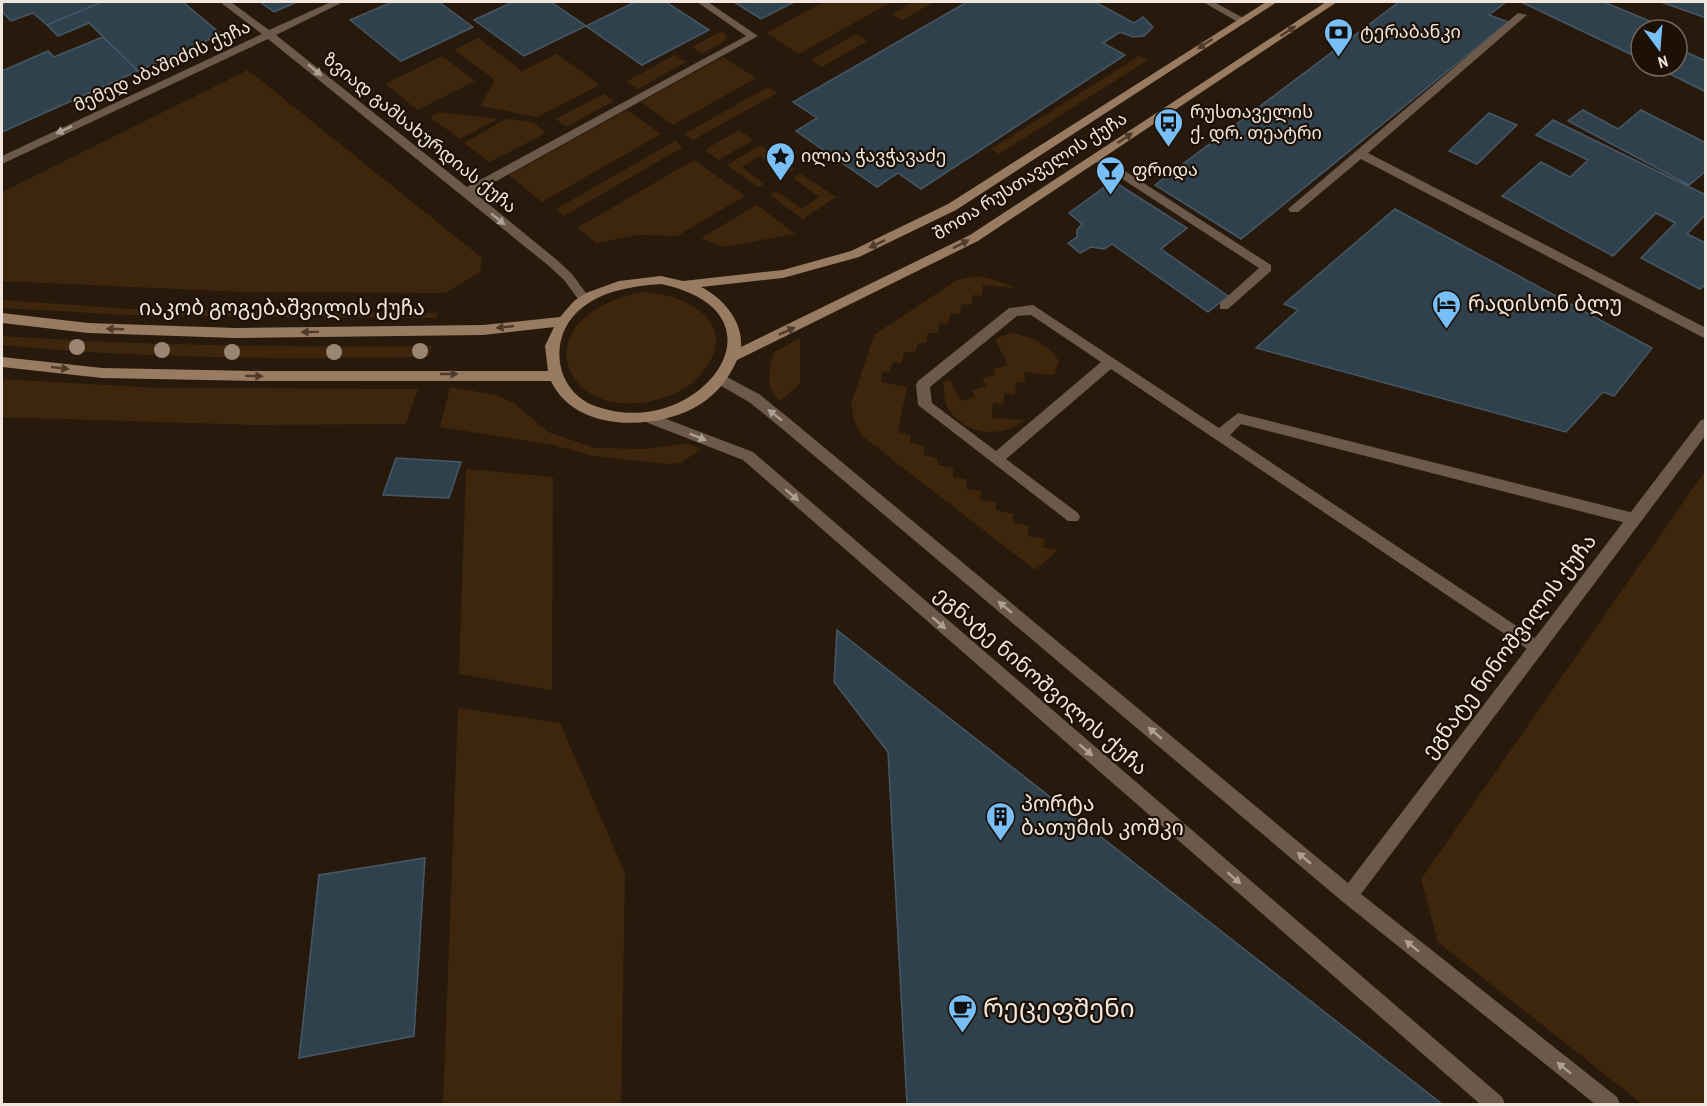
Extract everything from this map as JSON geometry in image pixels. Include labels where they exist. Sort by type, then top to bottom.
[{"type":"main road","name":"შოთა რუსთაველის ქუჩა","points":[[686,284],[783,274],[855,254],[952,207],[1272,2]]},
{"type":"main road","name":"შოთა რუსთაველის ქუჩა","points":[[734,356],[811,321],[974,238],[1332,2]]},
{"type":"main road","points":[[661,280],[686,284],[709,296],[726,312],[735,333],[734,356],[721,379],[702,397],[677,410],[648,417],[617,417],[589,410],[567,395],[554,376],[551,348],[563,321],[585,300],[608,288],[634,281],[661,280]]},
{"type":"main road","name":"იაკობ გოგებაშვილის ქუჩა","points":[[2,318],[88,328],[236,333],[483,330],[563,321]]},
{"type":"main road","points":[[2,362],[102,373],[262,376],[554,376]]},
{"type":"street","name":"ზვიად გამსახურდიას ქუჩა","points":[[225,2],[553,263],[568,277],[585,300]]},
{"type":"street","name":"მემედ აბაშიძის ქუჩა","points":[[2,160],[338,2]]},
{"type":"street","points":[[466,193],[753,36],[702,2]]},
{"type":"street","points":[[1208,2],[1242,20]]},
{"type":"street","points":[[1294,209],[1522,15]]},
{"type":"street","points":[[1360,154],[1706,334]]},
{"type":"street","points":[[1097,157],[1267,268],[1224,306]]},
{"type":"street","points":[[1073,517],[925,405],[923,385],[1014,311],[1033,310],[1536,648]]},
{"type":"street","points":[[996,459],[1110,362]]},
{"type":"street","name":"ეგნატე ნინოშვილის ქუჩა","points":[[721,379],[754,398],[785,423],[1349,896],[1610,1104]]},
{"type":"street","name":"ეგნატე ნინოშვილის ქუჩა","points":[[648,417],[748,456],[1495,1104]]},
{"type":"street","points":[[1220,436],[1238,418],[1634,519]]},
{"type":"street","name":"ეგნატე ნინოშვილის ქუჩა","points":[[1349,896],[1706,424]]},
{"type":"shaded area","points":[[824,2],[891,2],[799,54],[766,33]]},
{"type":"shaded area","points":[[913,2],[934,2],[902,20],[892,14]]},
{"type":"shaded area","points":[[722,31],[727,36],[725,41],[702,54],[692,47]]},
{"type":"shaded area","points":[[856,34],[867,41],[822,67],[811,60]]},
{"type":"shaded area","points":[[478,38],[522,71],[557,54],[600,85],[537,117],[480,106],[495,80],[454,50]]},
{"type":"shaded area","points":[[675,55],[686,62],[638,89],[627,81]]},
{"type":"shaded area","points":[[442,56],[475,81],[418,110],[385,84]]},
{"type":"shaded area","points":[[1139,56],[1148,60],[999,154],[991,149]]},
{"type":"shaded area","points":[[723,57],[756,78],[673,125],[641,102]]},
{"type":"shaded area","points":[[248,70],[482,258],[480,272],[445,293],[244,292],[2,281],[2,192]]},
{"type":"shaded area","points":[[768,87],[777,93],[693,140],[684,134]]},
{"type":"shaded area","points":[[604,94],[614,101],[566,127],[556,119]]},
{"type":"shaded area","points":[[627,110],[661,134],[542,202],[509,175]]},
{"type":"shaded area","points":[[439,112],[498,119],[460,139],[430,117]]},
{"type":"shaded area","points":[[506,119],[533,122],[546,133],[490,162],[464,143]]},
{"type":"shaded area","points":[[739,130],[753,140],[719,160],[705,150]]},
{"type":"shaded area","points":[[675,141],[683,147],[564,216],[556,209]]},
{"type":"shaded area","points":[[760,145],[795,169],[786,174],[760,156],[742,167],[764,184],[758,187],[727,165]]},
{"type":"shaded area","points":[[694,160],[745,196],[677,236],[638,235],[596,243],[577,228]]},
{"type":"shaded area","points":[[801,174],[836,197],[803,219],[770,195],[777,191],[802,209],[819,197],[793,178]]},
{"type":"shaded area","points":[[757,205],[795,234],[723,247],[701,238]]},
{"type":"shaded area","points":[[976,276],[1017,288],[983,285],[982,296],[973,295],[971,305],[961,304],[960,314],[951,313],[948,324],[939,323],[938,333],[928,333],[926,343],[918,343],[915,353],[904,352],[902,363],[893,362],[889,372],[882,371],[881,382],[907,387],[898,432],[911,435],[910,443],[924,446],[924,455],[937,458],[938,465],[953,468],[953,477],[967,480],[966,489],[981,491],[980,500],[996,502],[996,510],[1013,514],[1013,523],[1029,526],[1028,536],[1045,539],[1043,547],[1058,550],[1035,570],[862,436],[854,421],[851,404],[874,335],[957,280]]},
{"type":"shaded area","points":[[644,292],[678,299],[706,316],[713,328],[716,341],[712,357],[696,379],[687,387],[671,395],[659,399],[625,403],[598,397],[578,384],[568,365],[568,343],[580,322],[605,304]]},
{"type":"shaded area","points":[[2,300],[132,309],[438,313],[436,318],[146,316],[2,308]]},
{"type":"shaded area","points":[[1011,333],[1044,345],[1059,361],[1054,375],[1024,372],[1025,382],[1016,382],[1015,395],[1005,393],[1003,404],[993,403],[992,418],[1025,420],[1006,430],[995,432],[974,429],[956,418],[947,407],[943,382],[950,380],[961,401],[975,397],[972,390],[987,386],[982,378],[996,375],[993,369],[1008,365],[995,339]]},
{"type":"shaded area","points":[[2,336],[217,345],[432,346],[429,357],[215,357],[55,350],[2,345]]},
{"type":"shaded area","points":[[800,338],[800,384],[780,401],[772,390],[769,378],[774,352]]},
{"type":"shaded area","points":[[2,379],[159,388],[418,389],[406,424],[255,425],[2,417]]},
{"type":"shaded area","points":[[450,387],[496,395],[514,403],[548,432],[595,448],[647,449],[687,443],[701,449],[681,463],[668,464],[593,456],[553,445],[440,427]]},
{"type":"shaded area","points":[[466,469],[553,477],[552,690],[459,674]]},
{"type":"shaded area","points":[[1705,471],[1705,1104],[1642,1104],[1438,942],[1421,879]]},
{"type":"shaded area","points":[[458,708],[560,723],[625,873],[621,1104],[443,1104]]},
{"type":"building","points":[[7,2],[102,2],[47,25],[33,13],[11,21],[2,12],[2,4]]},
{"type":"building","points":[[102,2],[183,2],[221,34],[138,71],[89,23],[58,36],[47,25]]},
{"type":"building","points":[[260,2],[297,2],[274,12]]},
{"type":"building","points":[[392,2],[439,2],[473,27],[401,61],[350,20]]},
{"type":"building","points":[[513,2],[551,2],[586,26],[524,56],[474,20]]},
{"type":"building","points":[[635,2],[666,2],[709,30],[642,65],[586,26]]},
{"type":"building","points":[[734,2],[794,2],[761,19]]},
{"type":"building","points":[[967,2],[1095,2],[1134,23],[1143,17],[1153,27],[1144,36],[1133,37],[1120,32],[1103,43],[1125,55],[921,189],[898,173],[877,187],[796,131],[817,118],[793,102]]},
{"type":"building","points":[[1399,2],[1506,2],[1489,15],[1508,22],[1241,239],[1155,185]]},
{"type":"building","points":[[1521,2],[1604,2],[1642,18],[1629,18],[1629,53]]},
{"type":"building","points":[[1661,2],[1706,2],[1706,18]]},
{"type":"building","points":[[103,37],[138,71],[2,132],[2,71],[48,51],[54,57]]},
{"type":"building","points":[[1689,53],[1706,61],[1706,92],[1678,78],[1689,78]]},
{"type":"building","points":[[1583,110],[1618,129],[1641,110],[1706,143],[1706,171],[1689,185],[1568,121]]},
{"type":"building","points":[[1489,113],[1517,125],[1477,164],[1449,151]]},
{"type":"building","points":[[1553,120],[1706,195],[1706,214],[1687,234],[1706,243],[1706,284],[1700,289],[1641,258],[1675,223],[1656,213],[1613,256],[1502,196],[1541,162],[1570,177],[1588,160],[1536,135]]},
{"type":"building","points":[[1113,181],[1187,228],[1161,249],[1228,296],[1208,312],[1112,244],[1104,249],[1091,247],[1080,253],[1068,243],[1077,237],[1077,230],[1082,224],[1069,213]]},
{"type":"building","name":"რადისონ ბლუ","points":[[1395,209],[1652,348],[1614,396],[1603,392],[1566,432],[1256,348],[1298,310],[1284,304]]},
{"type":"building","points":[[396,458],[461,462],[449,498],[383,495]]},
{"type":"building","name":"პორტა ბათუმის კოშკი","points":[[837,630],[1442,1104],[907,1104],[888,752],[834,682]]},
{"type":"building","points":[[425,858],[414,1036],[299,1058],[319,875]]},
{"type":"place","name":"ტერაბანკი","points":[[1339,58]]},
{"type":"place","name":"რუსთაველის ქ. დრ. თეატრი","points":[[1169,148]]},
{"type":"place","name":"ილია ჭავჭავაძე","points":[[780,182]]},
{"type":"place","name":"ფრიდა","points":[[1111,196]]},
{"type":"place","name":"რადისონ ბლუ","points":[[1447,330]]},
{"type":"place","name":"პორტა ბათუმის კოშკი","points":[[1000,842]]},
{"type":"place","name":"რეცეფშენი","points":[[962,1034]]}]
